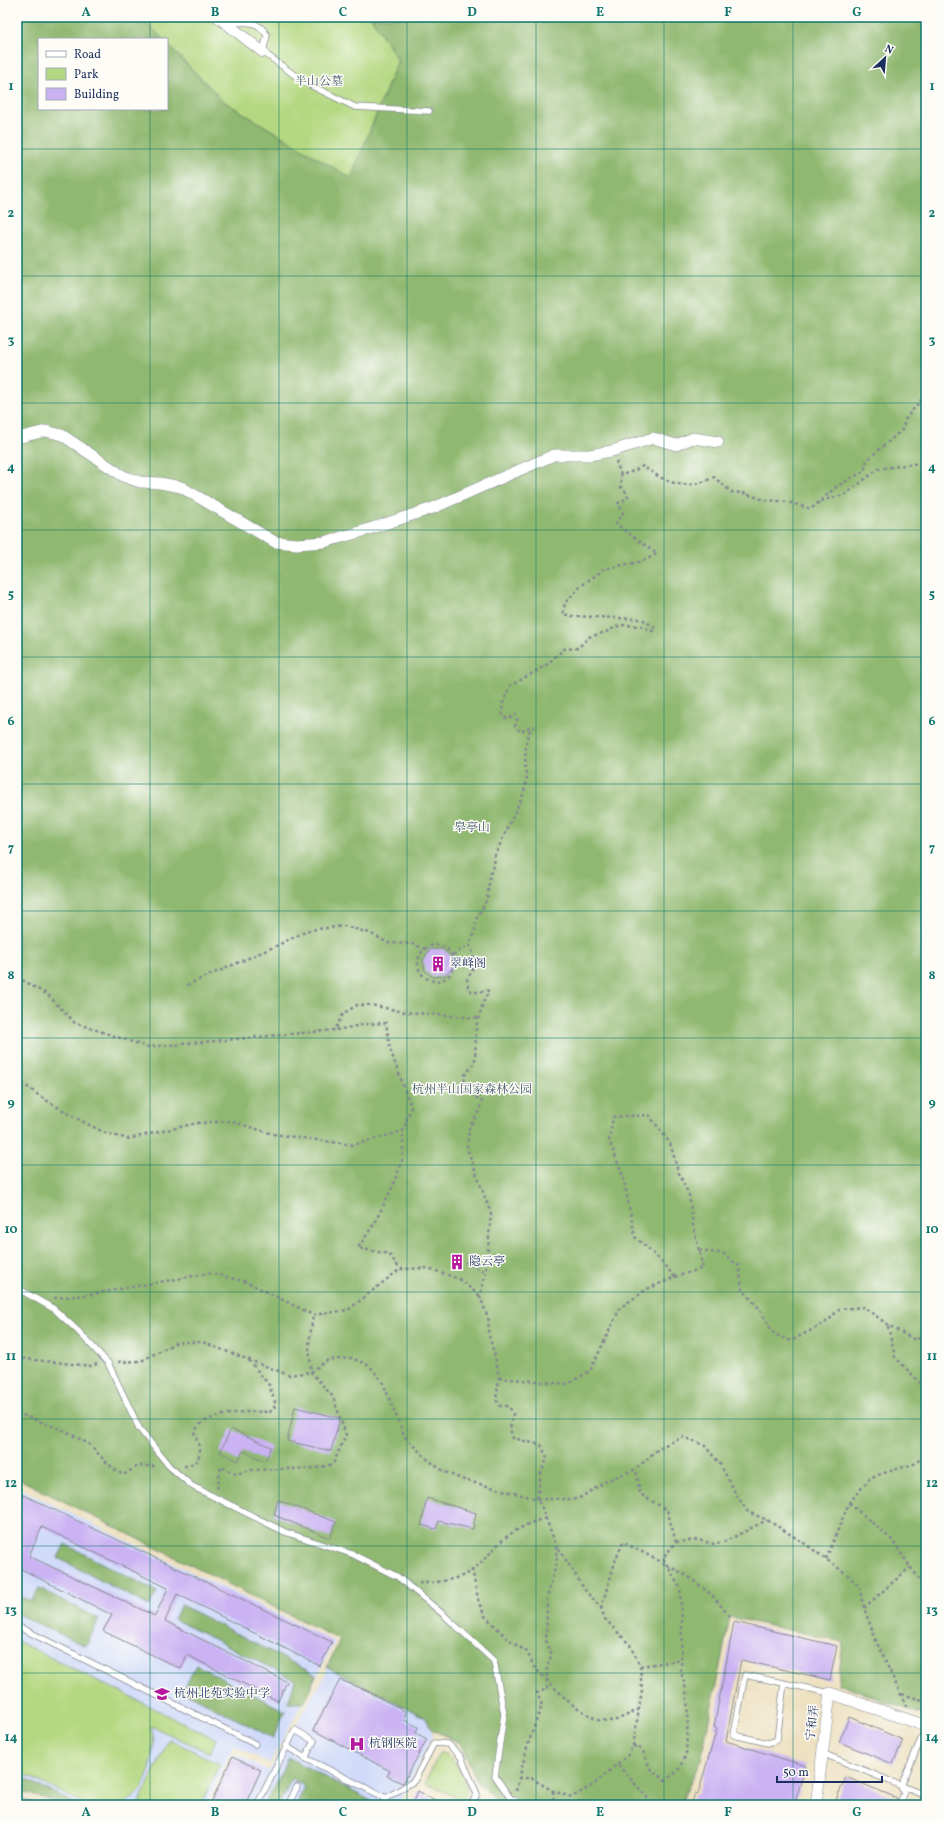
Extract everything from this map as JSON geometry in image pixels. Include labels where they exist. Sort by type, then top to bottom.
[{"type":"street","points":[[222,20],[263,52]]},
{"type":"street","points":[[17,438],[46,431],[62,435],[123,476],[140,482],[160,483],[181,487],[275,542],[298,544],[324,542],[433,508],[554,455],[589,455],[612,451],[653,438],[676,445],[693,438],[718,442]]},
{"type":"street","points":[[830,1693],[913,1723],[926,1726]]},
{"type":"street","name":"宁和弄","points":[[816,1805],[830,1693]]},
{"type":"lane","points":[[222,20],[249,22],[262,27],[267,35],[263,52],[304,82],[355,107],[429,111]]},
{"type":"lane","points":[[17,1288],[54,1309],[108,1363],[139,1428],[169,1466],[192,1486],[285,1532],[352,1554],[398,1577],[444,1615],[494,1660],[504,1714],[494,1776],[513,1804]]},
{"type":"lane","points":[[17,1626],[255,1744]]},
{"type":"lane","points":[[784,1683],[777,1740],[768,1743],[734,1735],[745,1675],[784,1683],[830,1693]]},
{"type":"lane","points":[[257,1805],[295,1730],[314,1741],[305,1758]]},
{"type":"lane","points":[[899,1805],[904,1794],[902,1786],[922,1737],[926,1732]]},
{"type":"lane","points":[[382,1805],[386,1798],[414,1781],[434,1743],[448,1744],[460,1757],[477,1794],[471,1805]]},
{"type":"lane","points":[[286,1746],[305,1758],[386,1798]]},
{"type":"lane","points":[[822,1753],[926,1796]]},
{"type":"lane","points":[[288,1805],[297,1787]]},
{"type":"lane","points":[[17,1800],[38,1805]]},
{"type":"path","points":[[621,475],[634,471],[643,466],[664,481],[682,485],[714,477],[731,492],[743,493],[765,500],[788,502],[811,509],[820,502],[826,494],[864,471],[867,460],[902,430],[906,418],[926,394]]},
{"type":"path","points":[[453,955],[469,945],[474,934],[477,918],[487,899],[490,874],[499,844],[506,834],[515,810],[523,795],[527,779],[525,768],[526,744],[529,732],[534,727],[531,726],[521,732],[516,726],[518,717],[515,714],[509,718],[504,717],[502,705],[510,686],[545,666],[564,649],[578,648],[589,637],[606,632],[620,625],[642,626],[652,631],[656,630],[642,619],[572,616],[564,614],[565,603],[581,586],[604,569],[642,561],[657,554],[616,524],[623,513],[618,502],[628,498],[628,494],[621,486],[621,475],[612,451]]},
{"type":"path","points":[[820,502],[846,494],[878,469],[926,462]]},
{"type":"path","points":[[187,985],[309,930],[344,926],[370,933],[388,943],[412,944],[425,949]]},
{"type":"path","points":[[469,945],[474,952],[473,970],[467,979],[468,987],[472,992],[487,990],[489,992],[484,1000],[476,1027],[475,1062],[464,1076],[466,1090],[482,1101],[478,1113],[469,1128],[467,1148],[492,1214],[486,1272],[480,1296]]},
{"type":"path","points":[[430,946],[442,946],[448,949],[453,955],[455,965],[450,975],[440,981],[434,982],[424,976],[418,966],[418,959],[425,949],[430,946]]},
{"type":"path","points":[[17,977],[48,995],[75,1023],[148,1047],[335,1030],[367,1024],[386,1023],[390,1049],[411,1107],[403,1131],[403,1158],[392,1188],[374,1224],[358,1248],[389,1254],[400,1268]]},
{"type":"path","points":[[335,1030],[343,1014],[357,1005],[371,1005],[404,1012],[479,1018]]},
{"type":"path","points":[[17,1079],[41,1097],[74,1117],[103,1132],[128,1140],[197,1123],[231,1121],[273,1134],[354,1145],[403,1131]]},
{"type":"path","points":[[499,1378],[568,1384],[590,1371],[620,1308],[647,1289],[675,1277],[703,1268],[698,1250],[689,1196],[678,1171],[670,1142],[649,1115],[613,1117],[609,1140],[623,1176],[635,1237],[656,1256],[675,1277]]},
{"type":"path","points":[[698,1250],[724,1254],[739,1266],[742,1289],[758,1307],[774,1334],[791,1341],[828,1321],[839,1309],[864,1307],[888,1325],[914,1340],[926,1335]]},
{"type":"path","points":[[465,1262],[486,1272]]},
{"type":"path","points":[[36,1299],[87,1295],[210,1273],[247,1282],[313,1315],[348,1310],[400,1268],[428,1268],[459,1279],[480,1296],[489,1321],[488,1332],[495,1356],[499,1378],[496,1400],[500,1406],[509,1406],[514,1414],[510,1429],[513,1438],[541,1445],[547,1458],[541,1473],[537,1500],[546,1518],[556,1545],[585,1590],[601,1608],[605,1619],[630,1646],[640,1666],[642,1690],[633,1746],[628,1755],[618,1765],[593,1785],[572,1797],[553,1791],[531,1778],[519,1778]]},
{"type":"path","points":[[216,1497],[221,1467],[236,1474],[250,1470],[317,1468],[333,1464],[346,1435],[333,1397],[311,1372],[309,1346],[313,1315]]},
{"type":"path","points":[[888,1325],[895,1357],[926,1389]]},
{"type":"path","points":[[17,1358],[90,1366],[108,1363],[141,1361],[177,1342],[202,1342],[289,1374],[311,1372],[328,1360],[352,1358],[370,1366],[383,1382],[405,1437],[426,1458],[443,1471],[464,1480],[537,1500],[578,1499],[608,1480],[636,1469],[659,1448],[683,1437],[704,1445],[720,1464],[737,1496],[748,1512],[767,1520],[826,1559],[859,1586],[864,1608],[877,1643],[902,1694],[913,1723]]},
{"type":"path","points":[[17,1413],[63,1430],[89,1444],[108,1464],[123,1475],[138,1466],[188,1466],[198,1460],[200,1449],[194,1432],[201,1423],[222,1416],[254,1412],[270,1412],[276,1405],[269,1385],[248,1360]]},
{"type":"path","points":[[826,1559],[849,1503],[871,1477],[917,1463],[926,1449]]},
{"type":"path","points":[[636,1469],[640,1494],[667,1510],[676,1542]]},
{"type":"path","points":[[849,1503],[891,1539],[926,1589]]},
{"type":"path","points":[[405,1583],[435,1583],[462,1576],[480,1563],[505,1538],[530,1522],[546,1518]]},
{"type":"path","points":[[633,1746],[642,1750],[651,1770],[665,1780],[677,1772],[686,1754],[688,1713],[686,1689],[681,1672],[682,1621],[680,1588],[663,1558],[676,1542],[698,1540],[714,1544],[724,1542],[767,1520]]},
{"type":"path","points":[[601,1608],[616,1559],[623,1542],[689,1577],[712,1594],[730,1617]]},
{"type":"path","points":[[513,1804],[528,1744],[542,1705],[537,1693],[547,1689],[547,1666],[552,1654],[546,1644],[547,1598],[557,1562],[556,1545]]},
{"type":"path","points":[[864,1608],[910,1566]]},
{"type":"path","points":[[472,1569],[479,1603],[485,1616],[508,1639],[527,1652],[534,1667],[546,1677],[570,1703],[597,1720],[614,1721],[638,1710]]},
{"type":"path","points":[[640,1666],[682,1660]]},
{"type":"path","points":[[902,1694],[926,1701]]},
{"type":"path","points":[[618,1765],[654,1805]]},
{"type":"path","points":[[553,1791],[554,1805]]},
{"type":"shaded area","name":"杭州北苑实验中学","points":[[17,1487],[335,1642],[270,1764],[234,1745],[207,1805],[68,1805],[60,1801],[17,1791]]},
{"type":"shaded area","name":"杭钢医院","points":[[327,1667],[426,1718],[433,1735],[399,1805],[214,1805],[236,1753],[269,1771],[325,1675]]},
{"type":"green space","name":"皋亭山","points":[[17,17],[141,17],[162,38],[38,38],[38,110],[168,110],[168,45],[223,101],[351,178],[398,60],[371,17],[926,17],[926,1716],[838,1684],[843,1642],[730,1617],[701,1759],[680,1805],[502,1805],[479,1785],[460,1743],[431,1729],[426,1718],[327,1667],[340,1640],[17,1478]]},
{"type":"green space","name":"半山公墓","points":[[141,17],[371,17],[398,60],[351,179],[223,101],[168,45],[168,38],[162,38]]},
{"type":"green space","points":[[65,1544],[157,1592],[149,1606],[58,1558]]},
{"type":"green space","points":[[39,1588],[99,1619],[86,1646],[17,1614],[17,1596],[32,1601]]},
{"type":"green space","points":[[181,1605],[316,1675],[304,1703],[288,1703],[295,1680],[174,1619]]},
{"type":"green space","points":[[17,1641],[216,1739],[210,1753],[151,1726],[154,1741],[150,1770],[143,1786],[125,1805],[87,1805],[17,1771]]},
{"type":"green space","points":[[196,1665],[285,1711],[273,1738],[183,1691]]},
{"type":"green space","points":[[169,1739],[220,1764],[201,1805],[143,1805],[139,1803]]},
{"type":"green space","points":[[440,1752],[451,1759],[458,1767],[468,1789],[463,1800],[425,1783]]},
{"type":"green space","points":[[289,1758],[373,1802],[371,1805],[296,1805],[305,1787],[292,1778],[279,1805],[266,1802]]},
{"type":"green space","points":[[17,1775],[79,1805],[56,1802],[17,1791]]},
{"type":"building","name":"翠峰阁","points":[[430,949],[443,949],[452,957],[452,969],[444,976],[433,977],[425,971],[423,960]]},
{"type":"building","points":[[295,1407],[340,1418],[331,1451],[287,1441]]},
{"type":"building","points":[[231,1429],[271,1447],[265,1461],[243,1451],[238,1461],[220,1452]]},
{"type":"building","points":[[17,1492],[332,1642],[320,1666],[177,1594],[165,1621],[287,1682],[278,1701],[187,1655],[181,1669],[103,1631],[112,1615],[17,1567]],"holes":[[[42,1527],[168,1588],[155,1616],[29,1556]]]},
{"type":"building","points":[[427,1498],[476,1513],[473,1529],[439,1521],[436,1529],[421,1525]]},
{"type":"building","points":[[278,1500],[336,1522],[330,1538],[274,1515]]},
{"type":"building","points":[[734,1622],[837,1646],[830,1680],[741,1660],[726,1741],[806,1766],[794,1805],[775,1801],[774,1805],[691,1805],[695,1793],[698,1794],[717,1728],[714,1727]]},
{"type":"building","points":[[340,1680],[366,1690],[406,1712],[404,1720],[418,1727],[416,1733],[427,1739],[404,1782],[402,1783],[387,1776],[390,1771],[313,1730]]},
{"type":"building","points":[[849,1717],[903,1740],[893,1764],[839,1742]]},
{"type":"building","points":[[232,1757],[261,1770],[245,1805],[210,1805]]},
{"type":"building","points":[[846,1777],[897,1798],[895,1805],[844,1805],[835,1802]]},
{"type":"building","points":[[418,1791],[444,1805],[412,1805]]},
{"type":"place","name":"翠峰阁","points":[[438,964]]},
{"type":"place","name":"隐云亭","points":[[457,1262]]},
{"type":"place","name":"杭州北苑实验中学","points":[[162,1694]]},
{"type":"place","name":"杭钢医院","points":[[357,1744]]},
{"type":"park label","name":"杭州半山国家森林公园","points":[[472,1090]]}]
